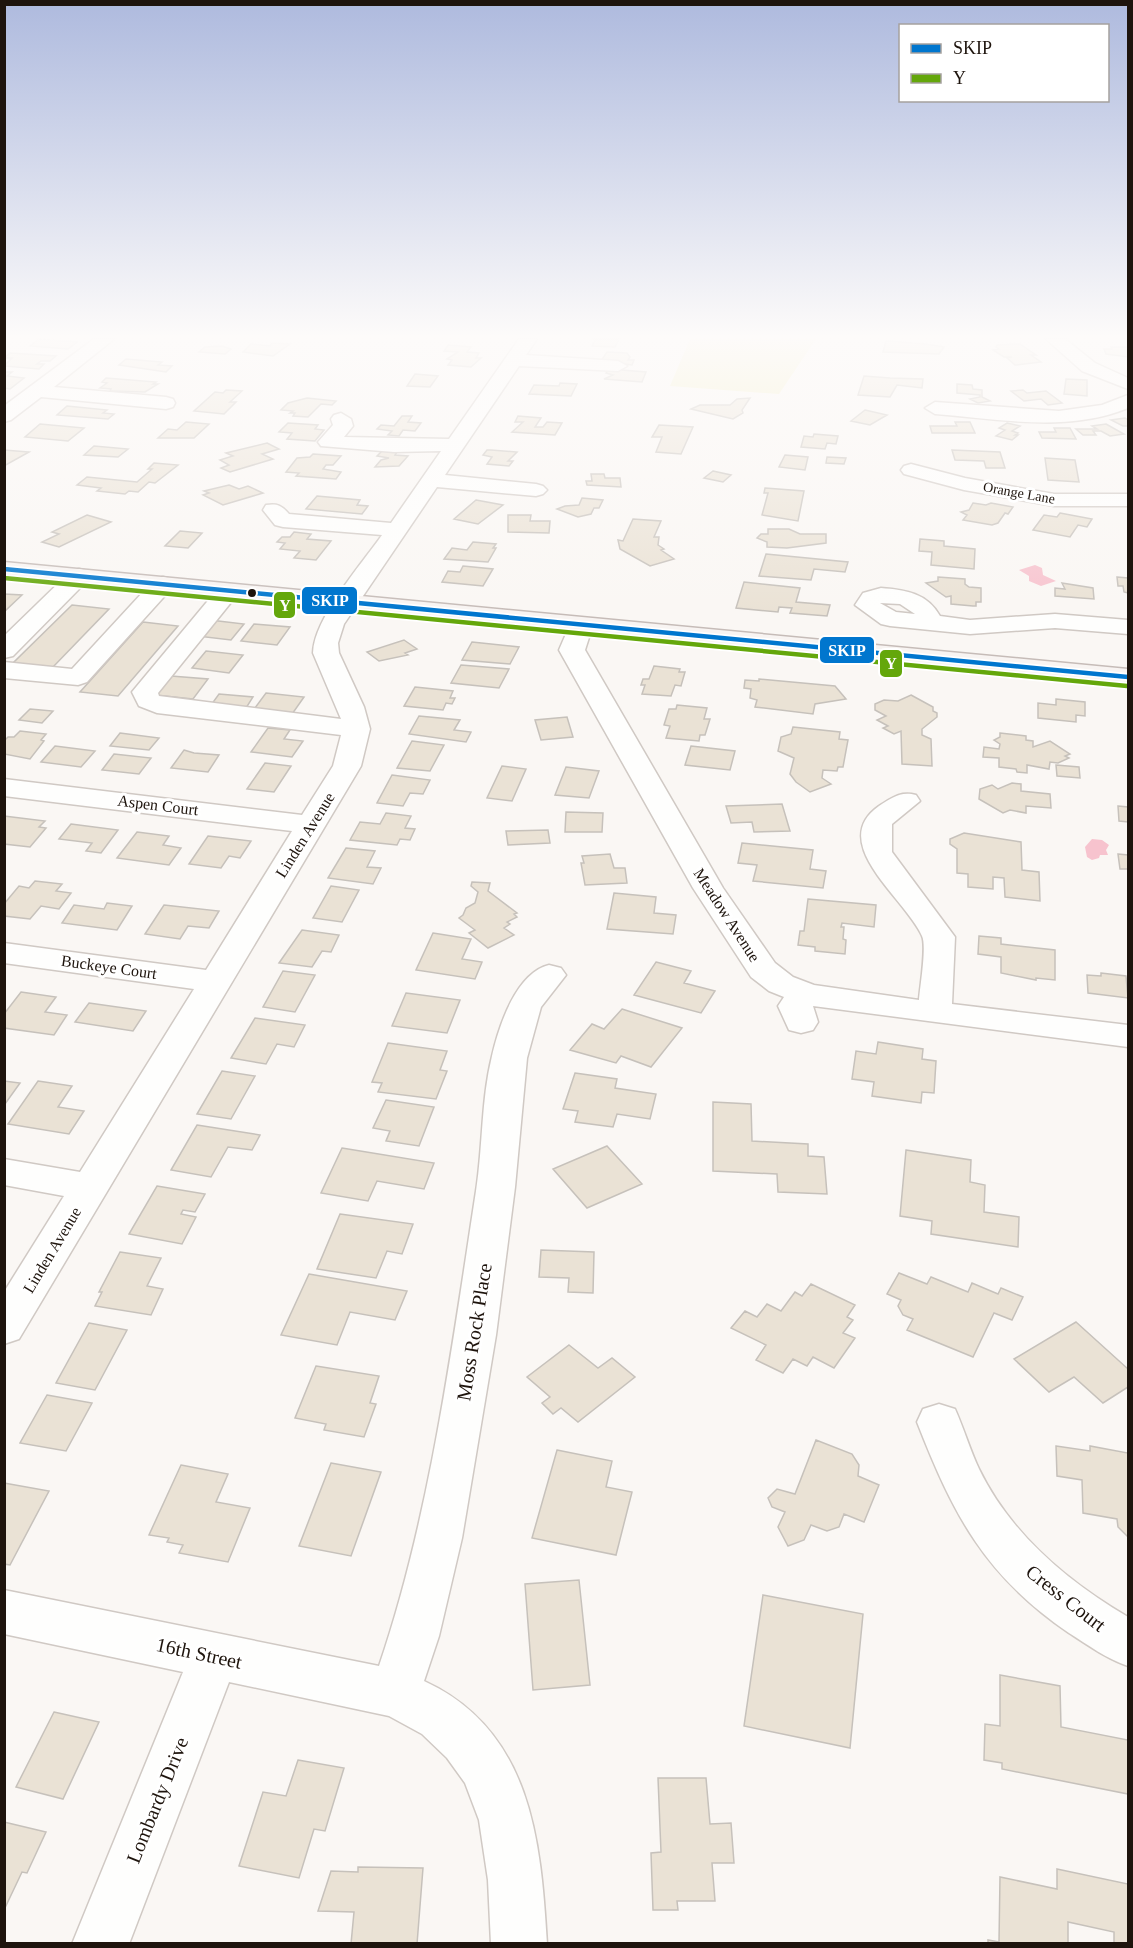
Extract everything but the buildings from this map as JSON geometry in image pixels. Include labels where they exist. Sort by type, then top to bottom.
[{"type":"main road","points":[[4,569],[1128,677]]},
{"type":"street","points":[[339,430],[328,442],[394,446],[454,445]]},
{"type":"street","points":[[229,590],[145,692],[148,700],[157,705],[357,729],[350,704],[326,652],[326,643],[332,624],[350,601],[464,430]]},
{"type":"street","name":"Orange Lane","points":[[911,470],[964,484],[1054,500],[1128,500]]},
{"type":"street","points":[[430,480],[536,490]]},
{"type":"street","points":[[274,510],[283,520],[397,530]]},
{"type":"street","points":[[4,651],[79,576]]},
{"type":"street","points":[[4,670],[78,677],[163,584]]},
{"type":"street","points":[[930,622],[970,627],[1055,621],[1128,627]]},
{"type":"street","points":[[1018,624],[1128,644]]},
{"type":"street","name":"Meadow Avenue","points":[[581,625],[572,650],[708,888],[763,970],[781,984],[803,1008],[935,1011],[1128,1036]]},
{"type":"street","name":"Linden Avenue","points":[[4,1328],[347,766],[357,729]]},
{"type":"street","name":"Aspen Court","points":[[4,787],[312,825]]},
{"type":"street","points":[[906,801],[877,821],[877,852],[939,937],[935,1011]]},
{"type":"street","name":"Buckeye Court","points":[[4,953],[214,981]]},
{"type":"street","name":"Moss Rock Place","points":[[395,1693],[414,1636],[439,1538],[475,1335],[496,1187],[509,1058],[525,1005],[549,975]]},
{"type":"street","points":[[4,1172],[90,1187]]},
{"type":"street","name":"Cress Court","points":[[939,1422],[963,1482],[991,1528],[1035,1578],[1087,1619],[1128,1643]]},
{"type":"street","name":"16th Street","points":[[4,1612],[395,1693],[439,1716],[474,1751],[500,1794],[514,1845],[519,1944]]},
{"type":"street","name":"Lombardy Drive","points":[[100,1944],[214,1656]]},
{"type":"shaded area","points":[[1035,565],[1042,568],[1043,575],[1056,581],[1041,586],[1029,581],[1029,576],[1019,570]]},
{"type":"shaded area","points":[[1092,839],[1102,840],[1109,845],[1106,850],[1108,855],[1100,855],[1099,858],[1092,860],[1087,857],[1085,847]]},
{"type":"transit line","name":"SKIP","points":[[4,569],[1128,677]]},
{"type":"transit line","name":"Y","points":[[4,578],[1127,686]]}]
